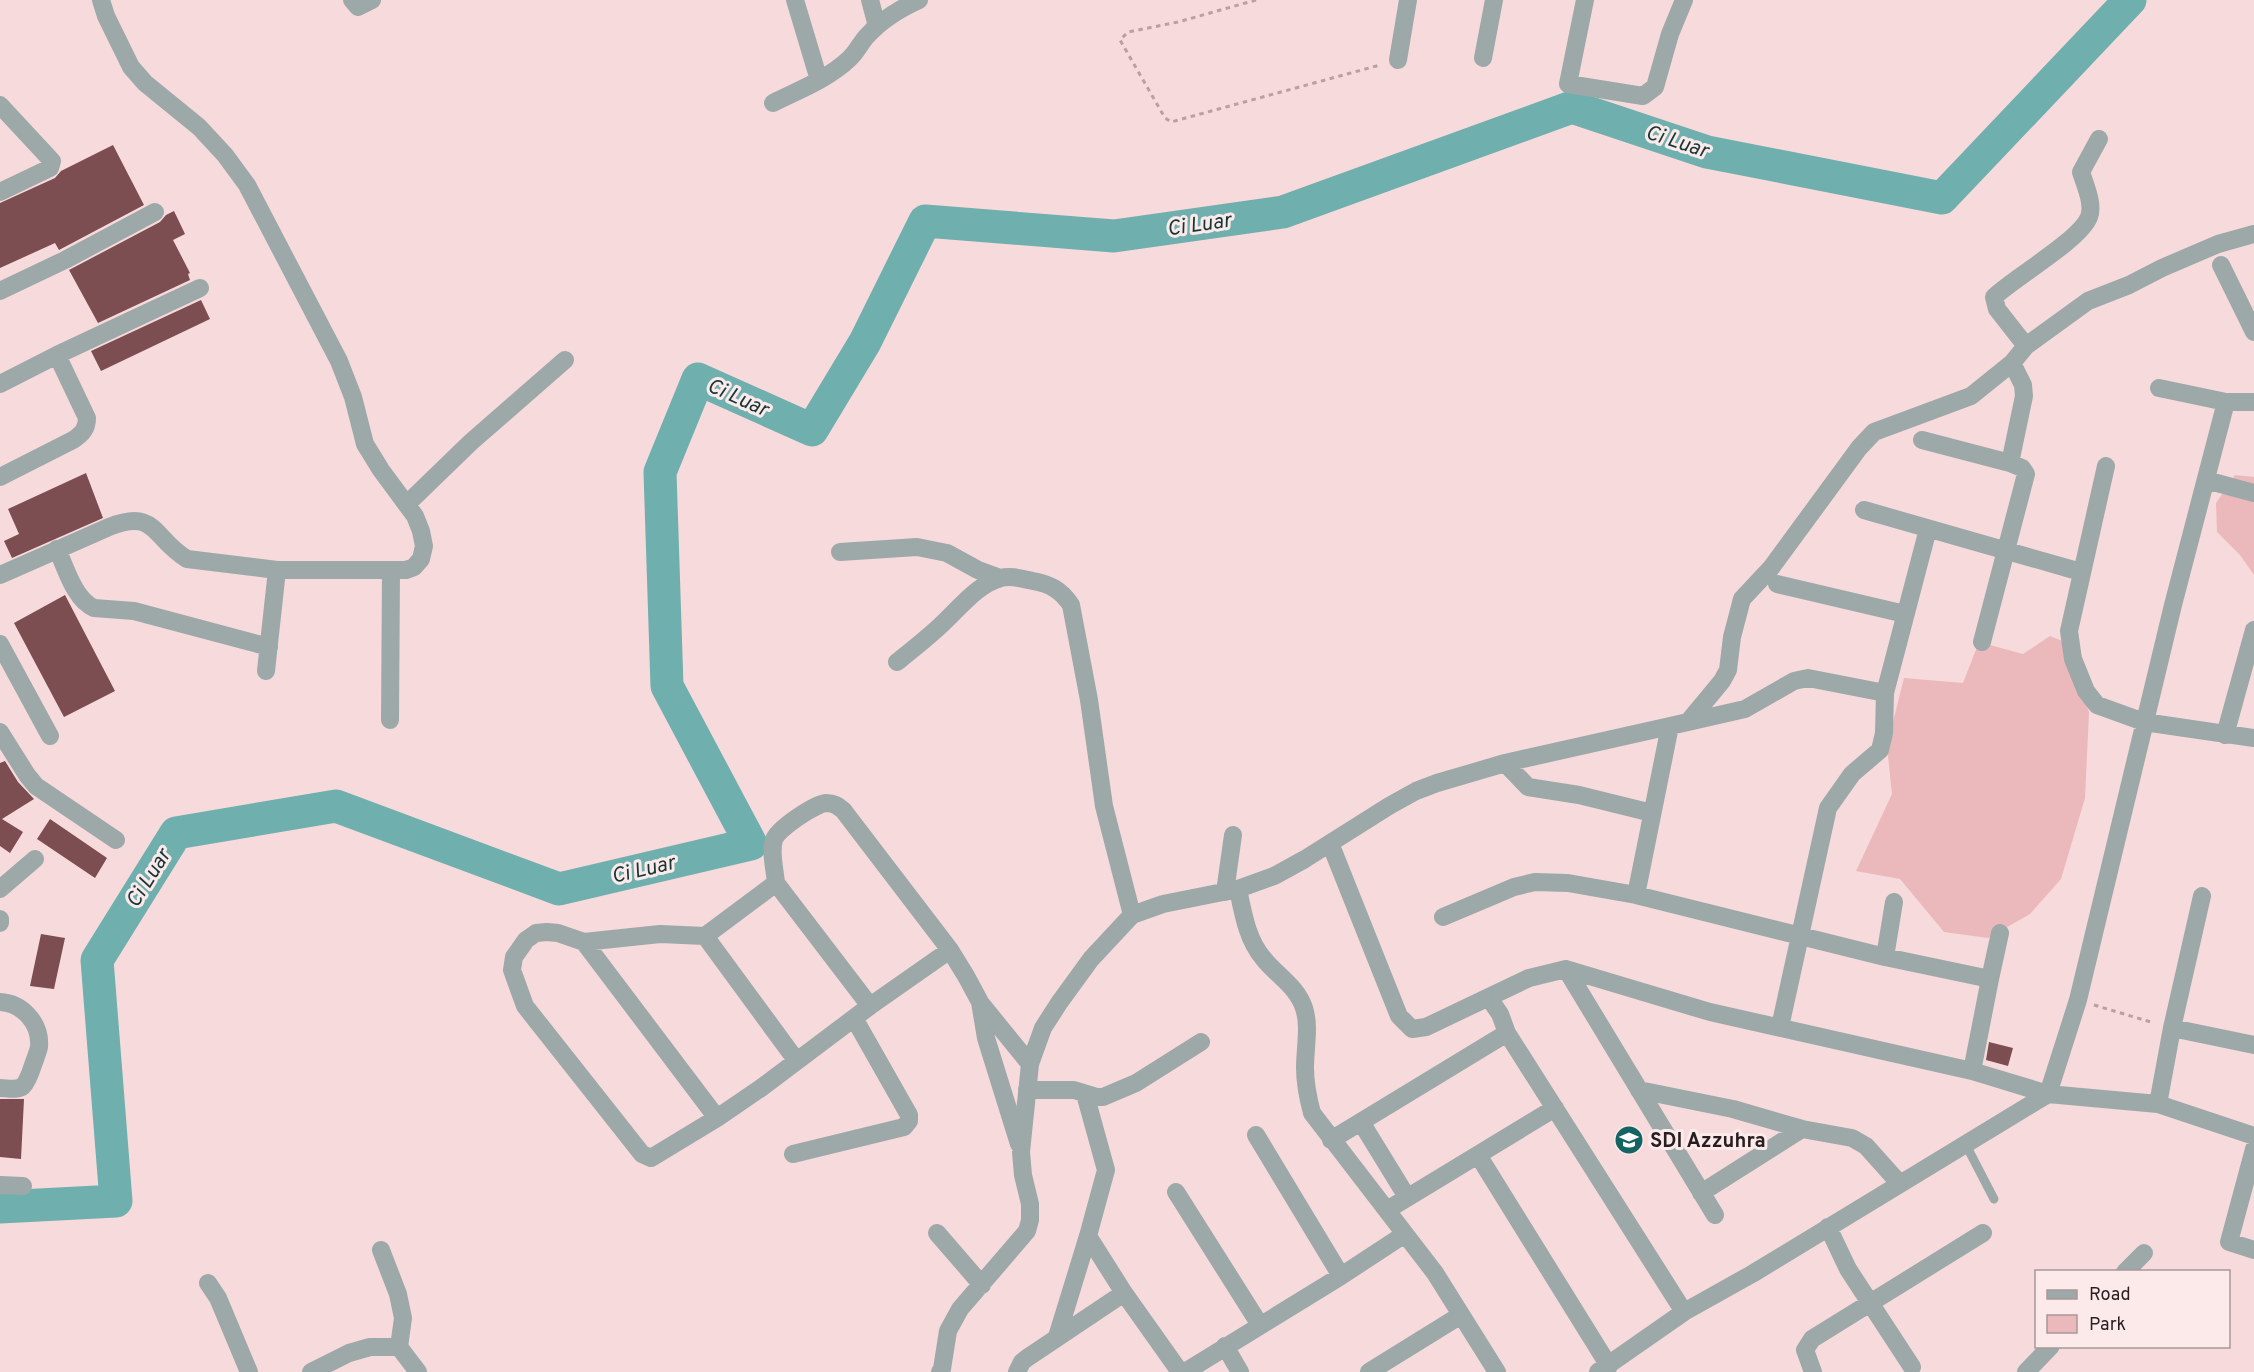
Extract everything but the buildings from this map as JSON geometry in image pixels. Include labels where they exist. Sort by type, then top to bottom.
[{"type":"street","points":[[0,575],[124,520],[135,519],[145,521],[177,553],[187,559],[277,570],[392,572],[406,570],[414,567],[421,559],[424,546],[421,531],[407,504],[387,479],[365,444],[353,397],[339,362],[247,185],[225,155],[199,127],[145,83],[131,67],[106,16],[101,0]]},
{"type":"street","points":[[352,0],[358,7],[372,0]]},
{"type":"street","points":[[795,0],[819,80]]},
{"type":"street","points":[[870,0],[877,26]]},
{"type":"street","points":[[773,103],[819,80],[852,57],[865,38],[877,26],[899,9],[919,0]]},
{"type":"street","points":[[1398,60],[1408,0]]},
{"type":"street","points":[[1483,58],[1494,0]]},
{"type":"street","points":[[1585,0],[1568,84],[1643,96],[1655,87],[1670,34],[1684,0]]},
{"type":"street","points":[[0,105],[52,161],[50,168],[0,192]]},
{"type":"street","points":[[2026,346],[1997,309],[1994,297],[2077,234],[2090,216],[2089,197],[2081,172],[2099,139]]},
{"type":"street","points":[[0,291],[65,260],[155,212]]},
{"type":"street","points":[[1636,895],[1652,813],[1679,724],[1722,681],[1728,670],[1732,637],[1742,599],[1771,568],[1859,448],[1874,432],[1971,396],[2012,363],[2026,346],[2088,301],[2129,285],[2218,244],[2254,234]]},
{"type":"street","points":[[2221,264],[2254,332]]},
{"type":"street","points":[[0,384],[200,288]]},
{"type":"street","points":[[0,477],[73,440],[86,428],[87,418],[57,355]]},
{"type":"street","points":[[407,504],[471,442],[565,360]]},
{"type":"street","points":[[2010,463],[2024,396],[2023,385],[2012,363]]},
{"type":"street","points":[[2159,388],[2226,402],[2254,402]]},
{"type":"street","points":[[1478,1155],[1603,1369],[1684,1312],[1752,1274],[2048,1094],[2078,1000],[2144,722],[2226,402]]},
{"type":"street","points":[[1922,440],[2010,463],[2022,468],[2026,478],[1982,642]]},
{"type":"street","points":[[2106,466],[2069,631],[2070,645],[2079,677],[2086,691],[2097,705],[2144,722],[2254,738]]},
{"type":"street","points":[[2206,480],[2254,493]]},
{"type":"street","points":[[1864,510],[2081,572]]},
{"type":"street","points":[[1780,1027],[1828,808],[1852,774],[1881,750],[1884,733],[1885,693],[1928,528]]},
{"type":"street","points":[[840,552],[917,547],[947,553],[978,570],[1000,578],[1014,577],[1053,587],[1064,595],[1071,605],[1089,700],[1104,807],[1132,915]]},
{"type":"street","points":[[57,549],[78,594],[88,606],[134,611],[268,647]]},
{"type":"street","points":[[266,671],[277,570]]},
{"type":"street","points":[[390,720],[392,572]]},
{"type":"street","points":[[897,662],[978,591],[1000,578]]},
{"type":"street","points":[[1777,584],[1905,614]]},
{"type":"street","points":[[2225,735],[2254,630]]},
{"type":"street","points":[[0,644],[50,736]]},
{"type":"street","points":[[940,1372],[948,1331],[960,1309],[1027,1231],[1030,1204],[1023,1175],[1021,1152],[1030,1064],[1043,1028],[1091,959],[1132,915],[1163,904],[1231,890],[1274,876],[1416,792],[1505,763],[1745,709],[1794,681],[1808,678],[1885,693]]},
{"type":"street","points":[[0,732],[36,786],[116,840]]},
{"type":"street","points":[[1505,763],[1528,787],[1580,795],[1652,813]]},
{"type":"street","points":[[870,1006],[776,883],[773,846],[777,834],[816,806],[825,803],[836,805],[843,810],[950,950],[980,1002],[1030,1064]]},
{"type":"street","points":[[1233,835],[1231,890],[1254,946],[1283,977],[1304,1006],[1307,1023],[1305,1070],[1312,1113],[1435,1273],[1505,1372]]},
{"type":"street","points":[[1330,843],[1399,1016],[1412,1029],[1426,1027],[1529,978],[1566,969],[1710,1012],[1972,1071],[2048,1094],[2158,1104],[2254,1136]]},
{"type":"street","points":[[0,889],[35,859]]},
{"type":"street","points":[[1443,917],[1514,887],[1535,882],[1568,883],[1636,895],[1885,957],[1990,979]]},
{"type":"street","points":[[776,883],[705,936],[660,934],[584,942],[558,933],[536,933],[519,947],[514,957],[512,970],[525,1006],[642,1155],[651,1158],[656,1156],[717,1118],[950,950]]},
{"type":"street","points":[[2158,1104],[2172,1028],[2202,896]]},
{"type":"street","points":[[1885,957],[1893,902]]},
{"type":"street","points":[[1972,1071],[2000,933]]},
{"type":"street","points":[[705,936],[796,1060]]},
{"type":"street","points":[[584,942],[717,1118]]},
{"type":"street","points":[[1566,969],[1715,1215]]},
{"type":"street","points":[[1489,998],[1500,1014],[1507,1033],[1684,1312]]},
{"type":"street","points":[[0,1002],[9,1002],[23,1009],[30,1018],[39,1046],[29,1076],[22,1086],[15,1089],[0,1088]]},
{"type":"street","points":[[980,1002],[986,1038],[1021,1152]]},
{"type":"street","points":[[793,1154],[904,1127],[909,1121],[909,1115],[854,1018]]},
{"type":"street","points":[[2172,1028],[2254,1046]]},
{"type":"street","points":[[1331,1140],[1507,1033]]},
{"type":"street","points":[[1027,1090],[1074,1090],[1097,1097],[1117,1092],[1136,1083],[1201,1042]]},
{"type":"street","points":[[1639,1090],[1733,1109],[1802,1129],[1852,1138],[1866,1146],[1900,1184]]},
{"type":"street","points":[[1057,1337],[1106,1170],[1085,1095]]},
{"type":"street","points":[[1387,1210],[1555,1108]]},
{"type":"street","points":[[1361,1122],[1407,1197]]},
{"type":"street","points":[[1701,1193],[1802,1129]]},
{"type":"street","points":[[1256,1135],[1341,1276]]},
{"type":"street","points":[[2254,1149],[2229,1242],[2254,1250]]},
{"type":"street","points":[[0,1185],[23,1186]]},
{"type":"street","points":[[1176,1192],[1260,1325]]},
{"type":"street","points":[[1828,1227],[1848,1269],[1912,1368]]},
{"type":"street","points":[[937,1233],[982,1285]]},
{"type":"street","points":[[1813,1372],[1805,1350],[1807,1344],[1983,1233]]},
{"type":"street","points":[[1185,1372],[1405,1234]]},
{"type":"street","points":[[1088,1236],[1124,1293],[1180,1372]]},
{"type":"street","points":[[381,1251],[398,1294],[403,1318],[399,1347],[418,1372]]},
{"type":"street","points":[[2127,1270],[2144,1253]]},
{"type":"street","points":[[208,1283],[218,1298],[249,1372]]},
{"type":"street","points":[[1017,1372],[1022,1362],[1124,1293]]},
{"type":"street","points":[[1369,1372],[1468,1319]]},
{"type":"street","points":[[1468,1319],[1497,1372]]},
{"type":"street","points":[[1225,1346],[1240,1372]]},
{"type":"street","points":[[311,1372],[349,1353],[370,1347],[399,1347]]},
{"type":"street","points":[[2026,1372],[2050,1348]]},
{"type":"lane","points":[[1966,1145],[1994,1199]]},
{"type":"path","points":[[1256,0],[1178,22],[1128,32],[1120,40],[1165,118],[1171,122],[1398,60]]},
{"type":"path","points":[[2078,1000],[2172,1028]]},
{"type":"green space","points":[[2235,475],[2254,477],[2254,575],[2240,555],[2217,532],[2216,503]]},
{"type":"green space","points":[[2050,636],[2065,642],[2089,712],[2085,798],[2061,879],[2030,914],[1988,938],[1944,932],[1900,879],[1856,871],[1892,794],[1887,746],[1904,678],[1963,683],[1979,642],[2023,654]]},
{"type":"waterway","name":"Ci Luar","points":[[0,1207],[116,1201],[97,960],[176,833],[336,806],[559,889],[751,844],[667,686],[660,472],[698,379],[812,430],[865,342],[925,221],[1114,236],[1283,212],[1572,107],[1707,152],[1942,198],[2130,0]]},
{"type":"place","name":"SDI Azzuhra","points":[[1629,1140]]}]
